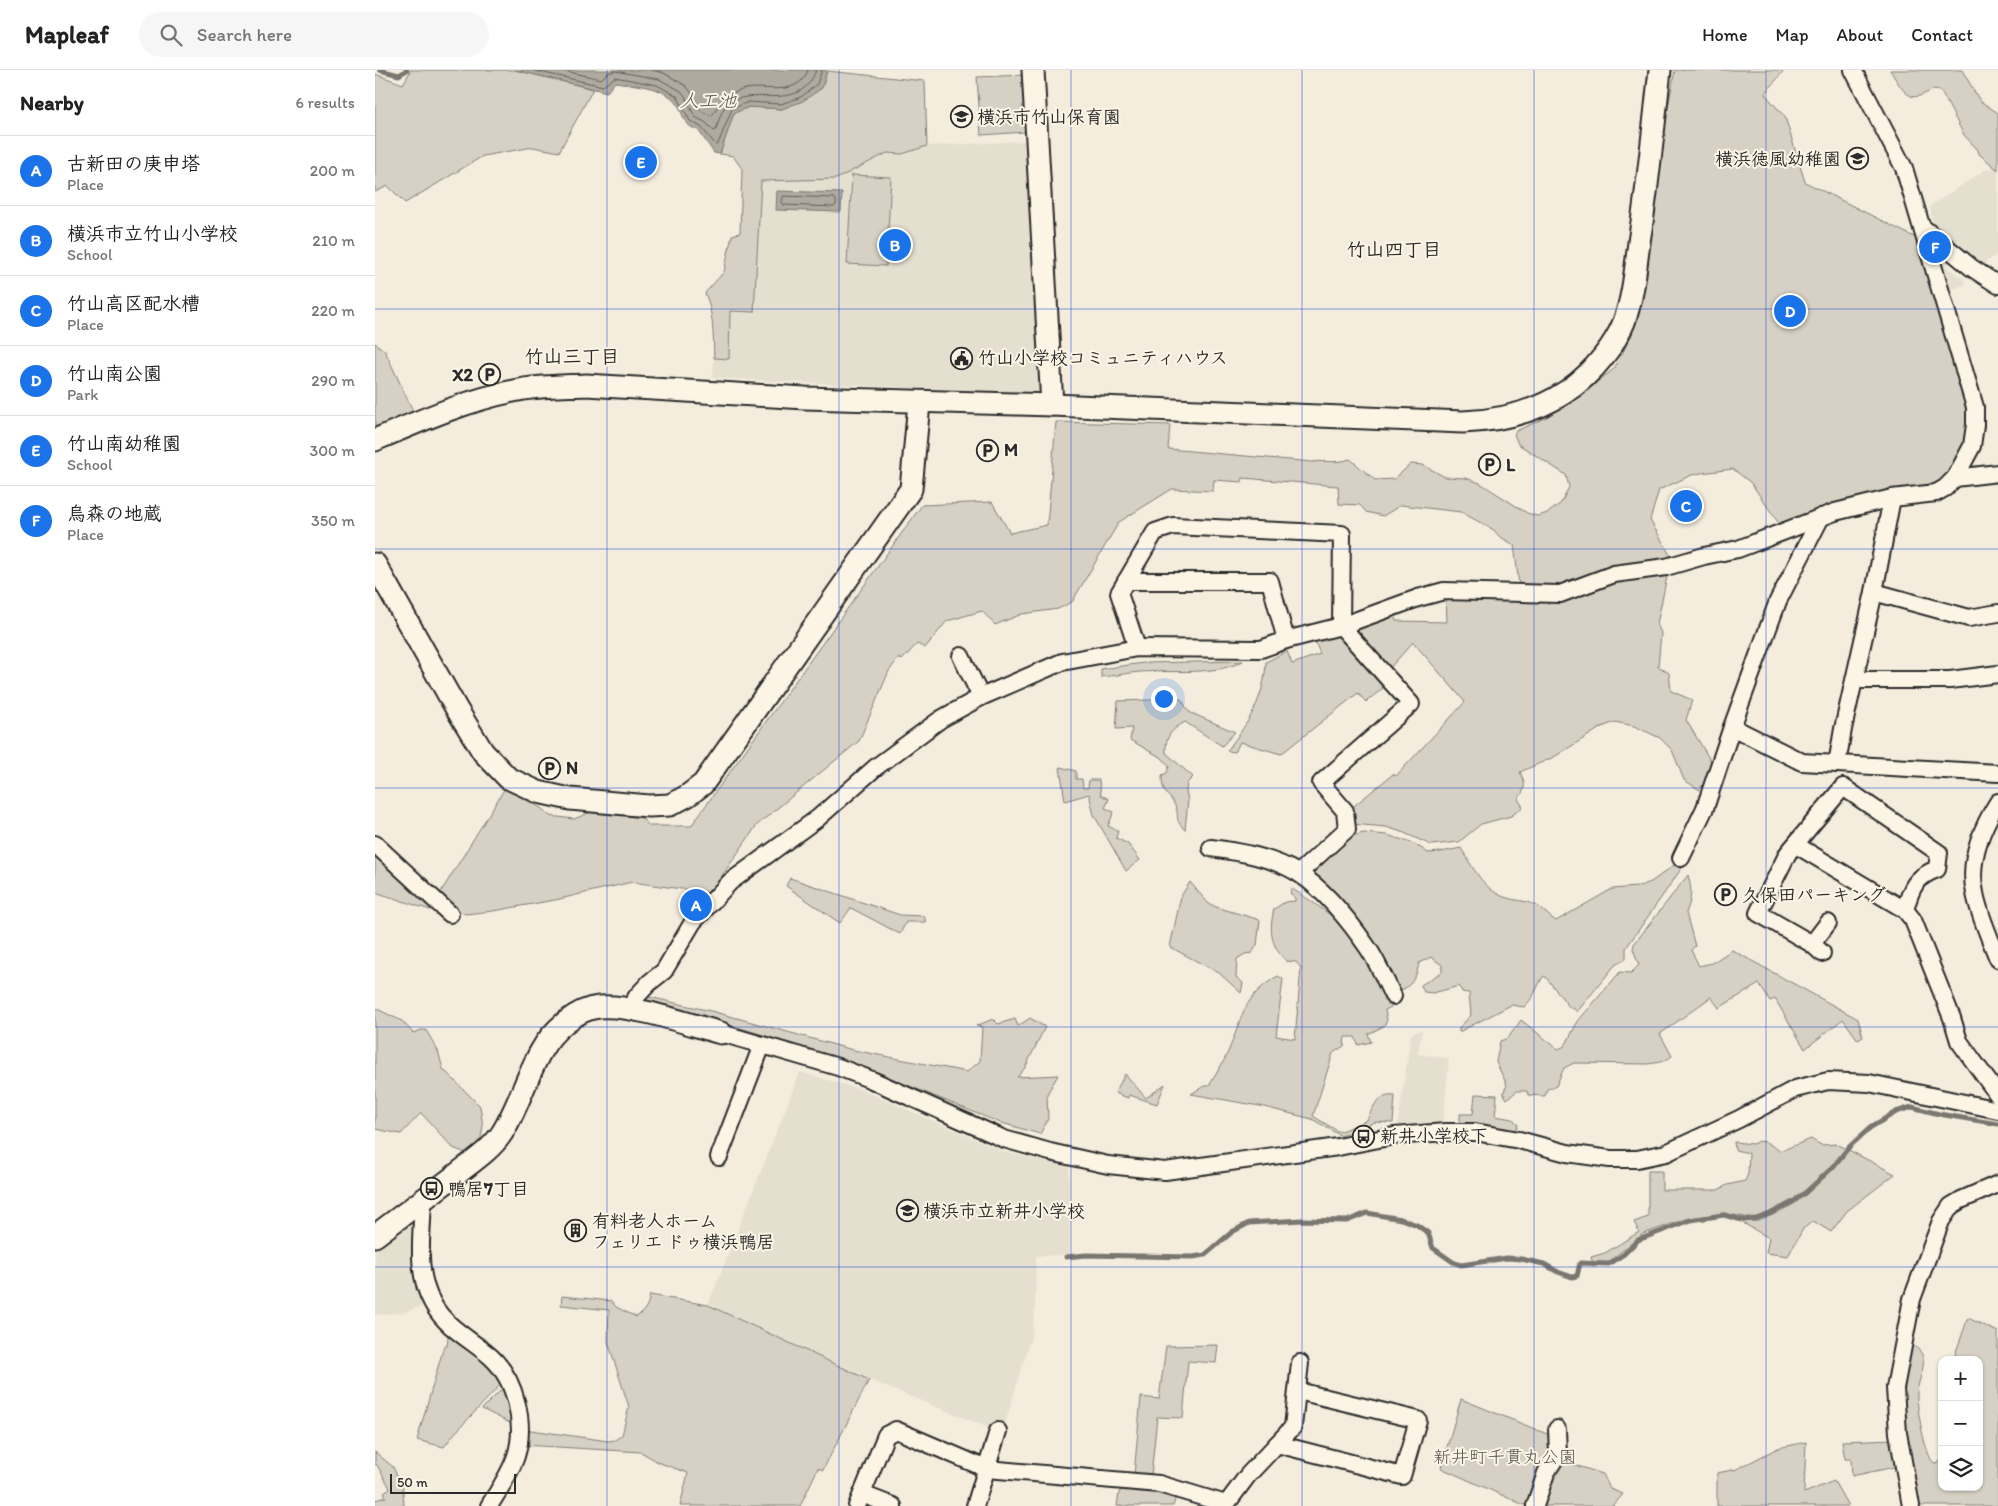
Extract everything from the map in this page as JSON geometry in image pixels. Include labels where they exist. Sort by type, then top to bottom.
[{"type":"street","points":[[1033,70],[1052,405]]},
{"type":"street","points":[[375,440],[466,403],[502,393],[552,386],[586,385],[919,403],[1052,405],[1463,422],[1503,419],[1532,411],[1556,399],[1579,384],[1611,347],[1623,323],[1630,300],[1644,208],[1660,70]]},
{"type":"street","points":[[630,1009],[637,996],[664,971],[693,922],[731,882],[818,818],[882,762],[941,719],[981,697],[1062,662],[1137,648],[1261,649],[1286,640],[1341,626],[1418,598],[1444,591],[1560,594],[1614,574],[1666,567],[1737,549],[1821,517],[1892,498],[1936,493],[1945,488],[1955,478],[1972,446],[1975,407],[1904,168],[1853,70]]},
{"type":"street","points":[[1922,227],[1972,268],[1998,285]]},
{"type":"street","points":[[375,564],[478,745],[508,778],[538,792],[570,799],[649,806],[670,805],[687,796],[703,784],[911,489],[919,403]]},
{"type":"street","points":[[1955,478],[1998,473]]},
{"type":"street","points":[[1837,764],[1843,729],[1856,680],[1892,498]]},
{"type":"street","points":[[1681,858],[1705,808],[1731,727],[1778,601],[1821,517]]},
{"type":"street","points":[[1137,648],[1119,593],[1155,532],[1173,526],[1342,534],[1341,626],[1411,704],[1321,783],[1345,811],[1347,828],[1299,874]]},
{"type":"street","points":[[1126,581],[1270,581],[1286,640]]},
{"type":"street","points":[[1874,592],[1969,618],[1998,613]]},
{"type":"street","points":[[961,656],[981,697]]},
{"type":"street","points":[[1856,680],[1950,680],[1998,674]]},
{"type":"street","points":[[1731,727],[1803,762],[1998,773]]},
{"type":"street","points":[[1828,923],[1817,948],[1758,913],[1788,853],[1843,787],[1939,853],[1937,869],[1922,875],[1909,892],[1905,910]]},
{"type":"street","points":[[1998,802],[1979,837],[1973,870],[1975,893],[1998,959]]},
{"type":"street","points":[[375,844],[450,914]]},
{"type":"street","points":[[1796,845],[1905,910],[1913,920],[1952,1018],[1959,1041],[1998,1095]]},
{"type":"street","points":[[1211,848],[1245,853],[1283,866],[1299,874],[1329,900],[1369,949],[1393,996]]},
{"type":"street","points":[[375,1236],[471,1163],[501,1134],[541,1049],[557,1030],[573,1018],[598,1007],[630,1009],[838,1067],[873,1080],[1004,1139],[1108,1165],[1165,1171],[1338,1147],[1394,1136],[1446,1132],[1475,1132],[1519,1140],[1567,1153],[1610,1159],[1637,1159],[1666,1153],[1739,1119],[1795,1089],[1828,1081],[1869,1083],[1998,1110]]},
{"type":"street","points":[[719,1157],[762,1045]]},
{"type":"street","points":[[1911,1506],[1898,1433],[1895,1388],[1912,1299],[1941,1221],[1951,1206],[1998,1184]]},
{"type":"street","points":[[423,1200],[421,1259],[424,1281],[431,1302],[446,1322],[493,1358],[503,1372],[517,1399],[519,1432],[516,1455],[502,1486],[489,1506]]},
{"type":"street","points":[[893,1506],[859,1500],[886,1435],[896,1430],[987,1469],[1159,1484],[1226,1505],[1248,1475],[1293,1427],[1300,1364]]},
{"type":"street","points":[[1277,1444],[1402,1476],[1418,1420],[1298,1391]]},
{"type":"street","points":[[1535,1506],[1546,1473],[1558,1454],[1557,1429]]},
{"type":"street","points":[[975,1506],[998,1431]]},
{"type":"shaded area","points":[[1026,141],[1040,389],[1036,394],[713,378],[714,358],[729,359],[730,310],[754,311],[760,180],[836,179],[887,153],[902,154],[927,146]]},
{"type":"shaded area","points":[[1996,166],[1998,170],[1998,253],[1980,267],[1933,229],[1930,206],[1988,168],[1991,169]]},
{"type":"shaded area","points":[[1946,266],[1965,281],[1966,284],[1946,292],[1938,269]]},
{"type":"shaded area","points":[[1422,1030],[1418,1054],[1449,1058],[1443,1125],[1400,1128],[1398,1122],[1411,1035]]},
{"type":"shaded area","name":"横浜市立新井小学校","points":[[800,1072],[860,1089],[1005,1152],[1069,1167],[1070,1255],[1036,1256],[1035,1311],[1032,1334],[1005,1424],[990,1424],[989,1428],[869,1380],[708,1305]]},
{"type":"shaded area","points":[[418,1216],[427,1305],[401,1313],[375,1315],[375,1244]]},
{"type":"green space","points":[[411,70],[515,70],[593,89],[559,152],[533,147],[483,156],[405,203],[388,186],[375,192],[375,74],[403,84]]},
{"type":"green space","points":[[1675,70],[1784,70],[1765,94],[1785,117],[1805,182],[1920,240],[1952,338],[1971,425],[1952,479],[1933,492],[1780,525],[1751,483],[1733,469],[1694,474],[1659,490],[1650,520],[1673,560],[1668,572],[1657,624],[1661,633],[1658,666],[1669,673],[1671,691],[1692,700],[1686,720],[1715,768],[1706,794],[1684,780],[1672,750],[1660,738],[1634,726],[1615,722],[1602,727],[1554,757],[1520,772],[1524,786],[1523,792],[1518,799],[1523,807],[1511,816],[1481,824],[1459,842],[1431,845],[1386,827],[1352,824],[1349,810],[1393,774],[1396,776],[1465,702],[1413,642],[1389,669],[1353,632],[1354,624],[1393,611],[1396,621],[1447,622],[1446,596],[1519,585],[1514,545],[1499,536],[1494,530],[1461,512],[1401,505],[1383,516],[1366,512],[1360,505],[1339,504],[1338,486],[1243,478],[1242,482],[1214,480],[1213,491],[1172,489],[1119,522],[1072,602],[1058,609],[1022,614],[995,625],[982,611],[947,621],[925,648],[917,644],[902,660],[899,658],[889,671],[859,741],[757,825],[710,893],[632,882],[555,900],[466,914],[451,909],[439,895],[505,788],[541,808],[550,816],[574,819],[591,812],[642,818],[649,826],[691,826],[922,505],[992,502],[1010,533],[1047,525],[1056,422],[1170,425],[1168,449],[1312,462],[1350,459],[1375,480],[1394,479],[1411,464],[1423,465],[1445,477],[1466,478],[1480,483],[1527,513],[1537,516],[1548,513],[1561,503],[1569,487],[1566,475],[1518,444],[1514,434],[1516,431],[1545,418],[1565,406],[1614,369],[1625,348],[1645,285],[1667,112]]},
{"type":"green space","points":[[1890,70],[1962,70],[1980,101],[1998,113],[1998,170],[1979,154],[1978,150],[1964,135],[1942,93],[1934,90],[1919,96],[1911,96],[1902,88]]},
{"type":"green space","points":[[827,71],[925,81],[927,146],[902,154],[887,153],[836,179],[761,181],[754,312],[730,311],[729,359],[714,358],[712,317],[705,293],[724,272],[732,235],[740,233],[742,169],[733,156],[720,154],[734,113],[749,107],[782,109],[822,88]]},
{"type":"green space","points":[[1023,75],[1025,132],[981,135],[977,77]]},
{"type":"green space","points":[[852,175],[891,177],[886,266],[847,264]]},
{"type":"green space","points":[[375,343],[385,351],[413,411],[375,429]]},
{"type":"green space","points":[[1338,634],[1388,684],[1366,702],[1358,693],[1281,754],[1240,742],[1235,752],[1227,751],[1242,730],[1259,699],[1265,676],[1266,662],[1287,651],[1292,664],[1320,654],[1315,641]]},
{"type":"green space","points":[[1243,661],[1232,666],[1206,671],[1140,672],[1101,677],[1101,669],[1143,663]]},
{"type":"green space","points":[[1181,699],[1189,712],[1235,732],[1222,746],[1185,722],[1170,734],[1166,753],[1193,777],[1187,783],[1188,800],[1185,830],[1178,820],[1176,808],[1163,787],[1162,775],[1167,773],[1169,766],[1162,758],[1130,740],[1132,728],[1116,729],[1118,701]]},
{"type":"green space","points":[[1060,767],[1076,771],[1076,779],[1082,779],[1083,788],[1088,788],[1089,780],[1099,780],[1101,795],[1109,799],[1105,808],[1114,812],[1108,826],[1118,831],[1116,838],[1128,844],[1140,860],[1126,871],[1094,815],[1089,794],[1065,801]]},
{"type":"green space","points":[[1364,833],[1387,835],[1415,844],[1428,853],[1461,848],[1484,883],[1490,888],[1504,897],[1534,904],[1556,921],[1612,889],[1637,887],[1651,882],[1684,858],[1684,865],[1626,948],[1626,959],[1615,965],[1577,1012],[1570,1008],[1545,976],[1542,978],[1532,998],[1524,1007],[1511,1005],[1459,1032],[1459,1028],[1471,1015],[1469,993],[1462,992],[1459,986],[1433,993],[1424,992],[1421,985],[1442,972],[1442,965],[1431,957],[1419,963],[1415,977],[1410,984],[1397,991],[1311,875],[1351,836]]},
{"type":"green space","points":[[375,852],[431,901],[430,910],[375,892]]},
{"type":"green space","points":[[1688,875],[1691,894],[1686,913],[1695,946],[1691,950],[1699,966],[1712,963],[1732,950],[1858,1019],[1863,1037],[1858,1040],[1843,1019],[1805,1049],[1775,999],[1770,1001],[1759,984],[1719,1008],[1711,997],[1660,1034],[1672,1056],[1666,1060],[1647,1064],[1574,1063],[1564,1068],[1556,1086],[1547,1089],[1545,1096],[1528,1095],[1527,1091],[1517,1091],[1507,1099],[1503,1093],[1507,1085],[1496,1062],[1500,1041],[1508,1038],[1521,1020],[1558,1049],[1565,1046],[1578,1021],[1620,972],[1631,973],[1639,965],[1633,949],[1634,944]]},
{"type":"green space","points":[[790,878],[900,915],[924,916],[926,922],[906,922],[900,934],[851,908],[840,923],[786,886]]},
{"type":"green space","points":[[1190,882],[1208,903],[1260,920],[1257,945],[1252,953],[1245,954],[1237,959],[1236,977],[1243,983],[1241,993],[1219,973],[1170,947],[1181,896]]},
{"type":"green space","points":[[1292,889],[1316,904],[1348,930],[1370,961],[1391,1007],[1385,1010],[1387,1020],[1384,1026],[1368,1034],[1371,1042],[1358,1045],[1355,1037],[1345,1037],[1344,1046],[1333,1053],[1313,1116],[1339,1132],[1367,1120],[1380,1099],[1395,1096],[1393,1123],[1375,1122],[1341,1136],[1312,1119],[1260,1106],[1191,1094],[1204,1086],[1209,1086],[1226,1056],[1250,1000],[1266,984],[1278,976],[1283,979],[1276,1036],[1295,1039],[1301,968],[1296,962],[1286,961],[1281,955],[1274,943],[1271,931],[1274,909],[1285,902],[1295,901],[1295,898],[1290,893]]},
{"type":"green space","points":[[645,996],[715,1012],[853,1050],[967,1072],[980,1061],[982,1027],[976,1026],[993,1019],[998,1024],[1015,1019],[1018,1026],[1030,1018],[1045,1027],[1025,1068],[1017,1077],[1058,1075],[1047,1094],[1048,1119],[1040,1134],[998,1122],[848,1061],[704,1017],[645,1003]]},
{"type":"green space","points":[[375,1008],[402,1021],[413,1033],[426,1030],[438,1051],[443,1069],[480,1106],[483,1127],[480,1142],[471,1155],[453,1148],[421,1113],[401,1134],[375,1129]]},
{"type":"green space","points":[[1125,1074],[1146,1098],[1165,1084],[1157,1104],[1129,1095],[1128,1098],[1115,1093]]},
{"type":"green space","points":[[1475,1094],[1497,1095],[1495,1116],[1513,1119],[1518,1125],[1514,1132],[1460,1124],[1460,1114],[1473,1114]]},
{"type":"green space","points":[[1811,1139],[1821,1145],[1837,1144],[1895,1174],[1847,1211],[1831,1232],[1813,1221],[1803,1229],[1788,1256],[1766,1253],[1769,1238],[1743,1223],[1745,1217],[1723,1213],[1689,1218],[1643,1234],[1607,1263],[1594,1267],[1591,1257],[1605,1253],[1639,1232],[1634,1222],[1648,1217],[1648,1171],[1662,1171],[1662,1190],[1718,1190],[1727,1185],[1745,1181],[1748,1174],[1749,1153],[1735,1150],[1734,1142],[1753,1144],[1758,1141],[1766,1142],[1780,1151]]},
{"type":"green space","points":[[650,1295],[708,1305],[869,1380],[823,1470],[818,1468],[800,1506],[680,1506],[688,1473],[660,1463],[641,1452],[523,1445],[524,1429],[608,1441],[615,1440],[622,1435],[629,1407],[608,1342],[609,1310],[561,1305],[562,1296],[611,1301],[616,1307],[636,1317],[646,1308]]},
{"type":"green space","points":[[1968,1318],[1998,1332],[1998,1506],[1918,1506],[1903,1420],[1904,1381],[1910,1344],[1921,1353],[1923,1358],[1917,1392],[1918,1408],[1927,1451],[1934,1463],[1938,1462],[1938,1491],[1983,1491],[1983,1356],[1954,1356]]},
{"type":"green space","points":[[449,1330],[478,1350],[503,1382],[444,1447],[417,1440],[444,1346],[447,1346]]},
{"type":"green space","points":[[1218,1345],[1216,1363],[1188,1361],[1183,1418],[1157,1417],[1151,1476],[1134,1475],[1141,1397],[1159,1399],[1166,1346]]},
{"type":"green space","points":[[505,1386],[514,1425],[482,1409]]},
{"type":"green space","name":"新井町千貫丸公園","points":[[1461,1399],[1552,1436],[1551,1449],[1534,1480],[1527,1504],[1524,1505],[1441,1468]]},
{"type":"green space","points":[[1895,1439],[1899,1466],[1852,1476],[1851,1459],[1845,1459],[1842,1441]]},
{"type":"green space","points":[[1806,1442],[1804,1493],[1834,1481],[1848,1506],[1717,1506],[1717,1473],[1737,1469],[1778,1448]]},
{"type":"green space","points":[[375,1452],[393,1467],[399,1480],[402,1478],[404,1506],[375,1506],[375,1500],[386,1497],[384,1492],[390,1488],[375,1464]]},
{"type":"green space","points":[[1562,1461],[1603,1474],[1610,1489],[1623,1494],[1613,1506],[1540,1506],[1541,1497]]},
{"type":"green space","points":[[1123,1486],[1177,1494],[1173,1506],[1117,1506],[1119,1493]]},
{"type":"water","name":"人工池","points":[[515,70],[827,71],[822,88],[803,101],[782,109],[749,107],[734,113],[720,154],[714,153],[698,130],[688,125],[674,100],[654,89],[615,82],[607,92]]},
{"type":"water","points":[[777,191],[842,193],[841,212],[776,210]]},
{"type":"waterway","points":[[380,70],[399,75],[407,70]]},
{"type":"waterway","points":[[1066,1257],[1086,1255],[1193,1257],[1205,1255],[1232,1232],[1249,1223],[1302,1220],[1347,1221],[1367,1213],[1401,1219],[1417,1225],[1428,1233],[1433,1248],[1453,1262],[1461,1265],[1507,1258],[1521,1259],[1544,1264],[1572,1277],[1577,1276],[1580,1263],[1609,1264],[1624,1254],[1638,1240],[1691,1220],[1724,1215],[1742,1220],[1756,1219],[1770,1214],[1793,1202],[1806,1192],[1871,1127],[1896,1112],[1912,1107],[1939,1114],[1998,1124]]},
{"type":"place","name":"横浜市竹山保育園","points":[[961,117]]},
{"type":"place","name":"横浜徳風幼稚園","points":[[1857,159]]},
{"type":"place","name":"竹山南幼稚園","points":[[641,162]]},
{"type":"place","name":"横浜市立竹山小学校","points":[[895,245]]},
{"type":"place","name":"烏森の地蔵","points":[[1935,247]]},
{"type":"place","name":"竹山南公園","points":[[1790,311]]},
{"type":"place","name":"竹山小学校コミュニティハウス","points":[[962,358]]},
{"type":"place","name":"X2","points":[[489,375]]},
{"type":"place","name":"M","points":[[988,450]]},
{"type":"place","name":"L","points":[[1490,465]]},
{"type":"place","name":"竹山高区配水槽","points":[[1686,506]]},
{"type":"place","name":"N","points":[[550,768]]},
{"type":"place","name":"久保田パーキング","points":[[1726,895]]},
{"type":"place","name":"古新田の庚申塔","points":[[696,905]]},
{"type":"place","name":"新井小学校下","points":[[1364,1136]]},
{"type":"place","name":"鴨居7丁目","points":[[432,1189]]},
{"type":"place","name":"横浜市立新井小学校","points":[[907,1211]]},
{"type":"place","name":"有料老人ホーム フェリエ ドゥ横浜鴨居","points":[[576,1231]]},
{"type":"district","name":"竹山四丁目","points":[[1394,249]]},
{"type":"district","name":"竹山三丁目","points":[[572,356]]}]
